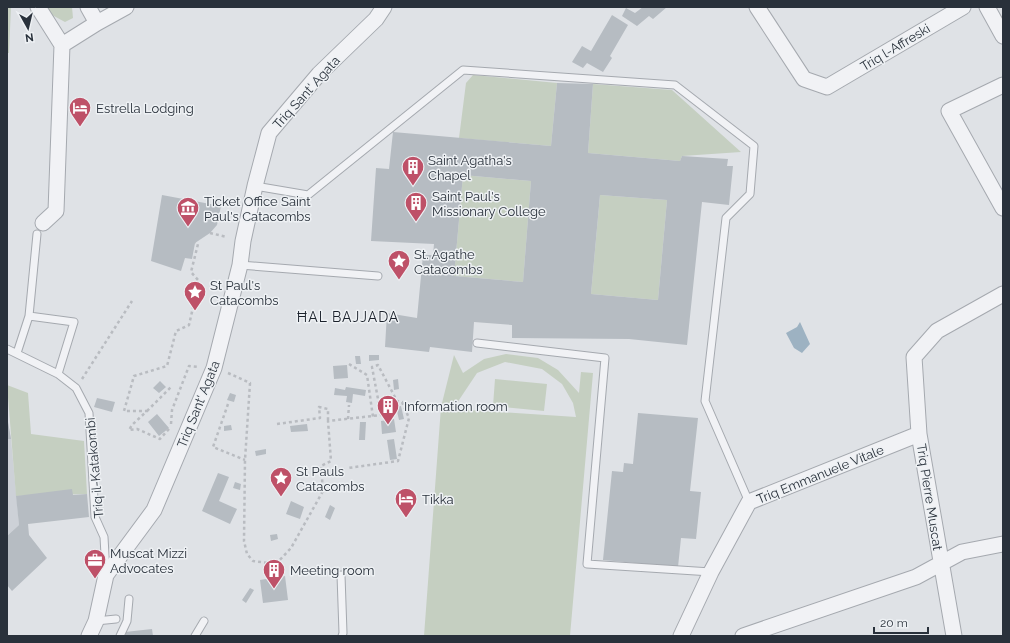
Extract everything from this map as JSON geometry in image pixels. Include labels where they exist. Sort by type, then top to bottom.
[{"type":"street","points":[[38,7],[62,45],[56,212],[40,229]]},
{"type":"street","points":[[88,7],[97,23]]},
{"type":"street","points":[[62,45],[126,7]]},
{"type":"street","name":"Triq Sant' Agata","points":[[89,636],[96,621],[106,575],[154,510],[214,368],[240,266],[243,241],[255,186],[269,133],[319,74],[376,19],[384,7]]},
{"type":"street","name":"Triq l-Affreski","points":[[757,7],[804,79],[827,88],[963,7]]},
{"type":"street","points":[[987,7],[1003,36]]},
{"type":"street","points":[[1003,86],[950,111],[1003,208]]},
{"type":"street","name":"Triq Pierre Muscat","points":[[954,636],[919,434],[914,357],[937,331],[1003,294]]},
{"type":"street","name":"Triq Emmanuele Vitale","points":[[681,636],[711,572],[749,502],[919,434]]},
{"type":"street","points":[[743,636],[916,577],[962,552],[1003,544]]},
{"type":"lane","points":[[255,186],[308,196],[463,70],[675,85],[754,146],[750,194],[726,218],[705,401],[749,502]]},
{"type":"lane","points":[[17,353],[30,316],[40,229]]},
{"type":"lane","points":[[240,266],[378,276]]},
{"type":"lane","points":[[30,316],[74,322],[58,374]]},
{"type":"lane","points":[[477,343],[605,358],[587,564],[711,572]]},
{"type":"lane","name":"Triq il-Katakombi","points":[[7,349],[58,374],[76,388],[89,413],[95,517],[104,537],[106,575]]},
{"type":"lane","points":[[341,576],[342,636]]},
{"type":"lane","points":[[120,636],[127,621],[129,599]]},
{"type":"lane","points":[[96,621],[116,619]]},
{"type":"lane","points":[[195,636],[204,621]]},
{"type":"path","points":[[147,411],[124,411],[134,376],[167,366],[176,332],[189,325],[199,281],[191,272],[198,244],[195,243]]},
{"type":"path","points":[[76,388],[132,301]]},
{"type":"path","points":[[349,364],[367,375],[373,417]]},
{"type":"path","points":[[328,421],[381,415],[372,366],[378,365],[397,401],[402,402],[409,418],[398,461],[348,468]]},
{"type":"path","points":[[171,387],[132,424],[129,430],[137,429],[160,439],[171,426],[172,410],[189,366],[203,367]]},
{"type":"path","points":[[226,372],[250,383],[245,460],[244,541],[247,554],[253,561],[276,564],[291,548],[323,491],[321,466],[331,461],[328,409],[319,407],[320,418],[277,424]]},
{"type":"path","points":[[228,404],[213,448],[245,460]]},
{"type":"path","points":[[348,419],[349,405]]},
{"type":"shaded area","points":[[7,418],[11,439],[19,525],[7,536]]},
{"type":"green space","points":[[7,7],[11,7],[9,53],[7,53]]},
{"type":"green space","points":[[47,7],[72,7],[73,18],[65,22],[52,15]]},
{"type":"green space","points":[[473,75],[557,83],[551,146],[459,138],[466,83]]},
{"type":"green space","points":[[593,84],[672,90],[741,152],[682,156],[680,161],[588,153]]},
{"type":"green space","points":[[463,175],[531,181],[523,282],[454,276]]},
{"type":"green space","points":[[600,195],[667,200],[658,300],[591,294]]},
{"type":"green space","points":[[506,354],[538,358],[558,370],[579,393],[581,372],[593,373],[570,636],[424,636],[441,407],[454,355],[463,373],[484,359]],"holes":[[[505,362],[542,369],[562,384],[573,403],[576,417],[453,409],[477,373]]]},
{"type":"green space","points":[[495,379],[547,384],[544,411],[493,406]]},
{"type":"green space","points":[[7,385],[28,393],[31,434],[84,441],[87,494],[16,496]]},
{"type":"water","points":[[800,322],[810,344],[802,353],[794,348],[786,333],[797,327]]},
{"type":"building","points":[[643,7],[667,7],[653,19],[649,16],[637,26],[622,16],[626,8],[635,13]]},
{"type":"building","points":[[612,15],[628,25],[610,56],[612,58],[603,72],[587,63],[583,68],[572,62],[582,46],[591,51]]},
{"type":"building","name":"Saint Paul's Missionary College","points":[[557,83],[593,84],[588,153],[680,161],[682,156],[728,159],[727,166],[733,166],[729,205],[702,202],[687,345],[629,339],[512,338],[512,325],[474,322],[472,352],[430,347],[429,352],[385,347],[387,313],[417,318],[423,255],[433,255],[434,244],[371,241],[376,168],[389,169],[393,132],[551,146]],"holes":[[[463,175],[531,181],[523,282],[454,276]],[[600,195],[667,200],[658,300],[591,294]]]},
{"type":"building","points":[[162,195],[221,206],[217,225],[210,233],[195,243],[192,259],[185,258],[181,271],[151,261]]},
{"type":"building","points":[[369,355],[379,355],[379,360],[369,361]]},
{"type":"building","points":[[355,356],[360,356],[361,364],[356,364]]},
{"type":"building","points":[[347,365],[348,378],[334,379],[333,366]]},
{"type":"building","points":[[398,379],[399,389],[394,390],[393,380]]},
{"type":"building","points":[[160,381],[166,387],[159,393],[153,388]]},
{"type":"building","points":[[346,387],[366,390],[365,396],[353,394],[352,403],[346,402],[347,396],[334,395],[335,388],[345,390]]},
{"type":"building","points":[[230,393],[236,395],[234,402],[227,400]]},
{"type":"building","points":[[97,398],[115,402],[112,412],[94,407]]},
{"type":"building","points":[[401,406],[404,419],[399,420],[396,407]]},
{"type":"building","points":[[638,413],[698,418],[690,491],[701,492],[696,539],[681,538],[678,567],[603,560],[612,471],[623,472],[624,463],[633,464]]},
{"type":"building","points":[[157,414],[169,428],[159,436],[148,422]]},
{"type":"building","name":"Information room","points":[[394,419],[396,432],[382,434],[381,421]]},
{"type":"building","points":[[8,422],[11,439],[7,439]]},
{"type":"building","points":[[360,422],[366,422],[365,440],[359,440]]},
{"type":"building","points":[[307,424],[308,431],[291,432],[290,426]]},
{"type":"building","points":[[231,425],[232,430],[224,431],[224,426]]},
{"type":"building","points":[[394,439],[397,459],[390,460],[387,440]]},
{"type":"building","points":[[266,449],[266,454],[256,456],[255,451]]},
{"type":"building","points":[[344,468],[345,471],[334,473],[333,469]]},
{"type":"building","points":[[218,473],[229,477],[219,501],[237,509],[230,524],[202,511]]},
{"type":"building","points":[[235,482],[241,484],[240,490],[233,488]]},
{"type":"building","points":[[72,489],[73,495],[87,494],[89,517],[28,524],[29,535],[47,558],[12,591],[7,585],[7,536],[19,525],[16,496]]},
{"type":"building","points":[[291,501],[304,507],[300,519],[286,514]]},
{"type":"building","points":[[330,505],[335,508],[330,520],[325,517]]},
{"type":"building","points":[[277,534],[278,539],[271,541],[270,535]]},
{"type":"building","name":"Meeting room","points":[[285,576],[288,600],[263,603],[260,580]]},
{"type":"building","points":[[250,588],[254,590],[246,603],[242,600]]},
{"type":"building","points":[[152,629],[153,636],[126,636],[125,632]]},
{"type":"place","name":"Estrella Lodging","points":[[80,128]]},
{"type":"place","name":"Saint Agatha's Chapel","points":[[413,186]]},
{"type":"place","name":"Saint Paul's Missionary College","points":[[416,222]]},
{"type":"place","name":"Ticket Office Saint Paul's Catacombs","points":[[188,228]]},
{"type":"place","name":"St. Agathe Catacombs","points":[[399,280]]},
{"type":"place","name":"St Paul's Catacombs","points":[[195,312]]},
{"type":"place","name":"Information room","points":[[388,426]]},
{"type":"place","name":"St Pauls Catacombs","points":[[281,498]]},
{"type":"place","name":"Tikka","points":[[406,518]]},
{"type":"place","name":"Muscat Mizzi Advocates","points":[[95,580]]},
{"type":"place","name":"Meeting room","points":[[274,590]]},
{"type":"district","name":"ĦAL BAJJADA","points":[[348,317]]}]
